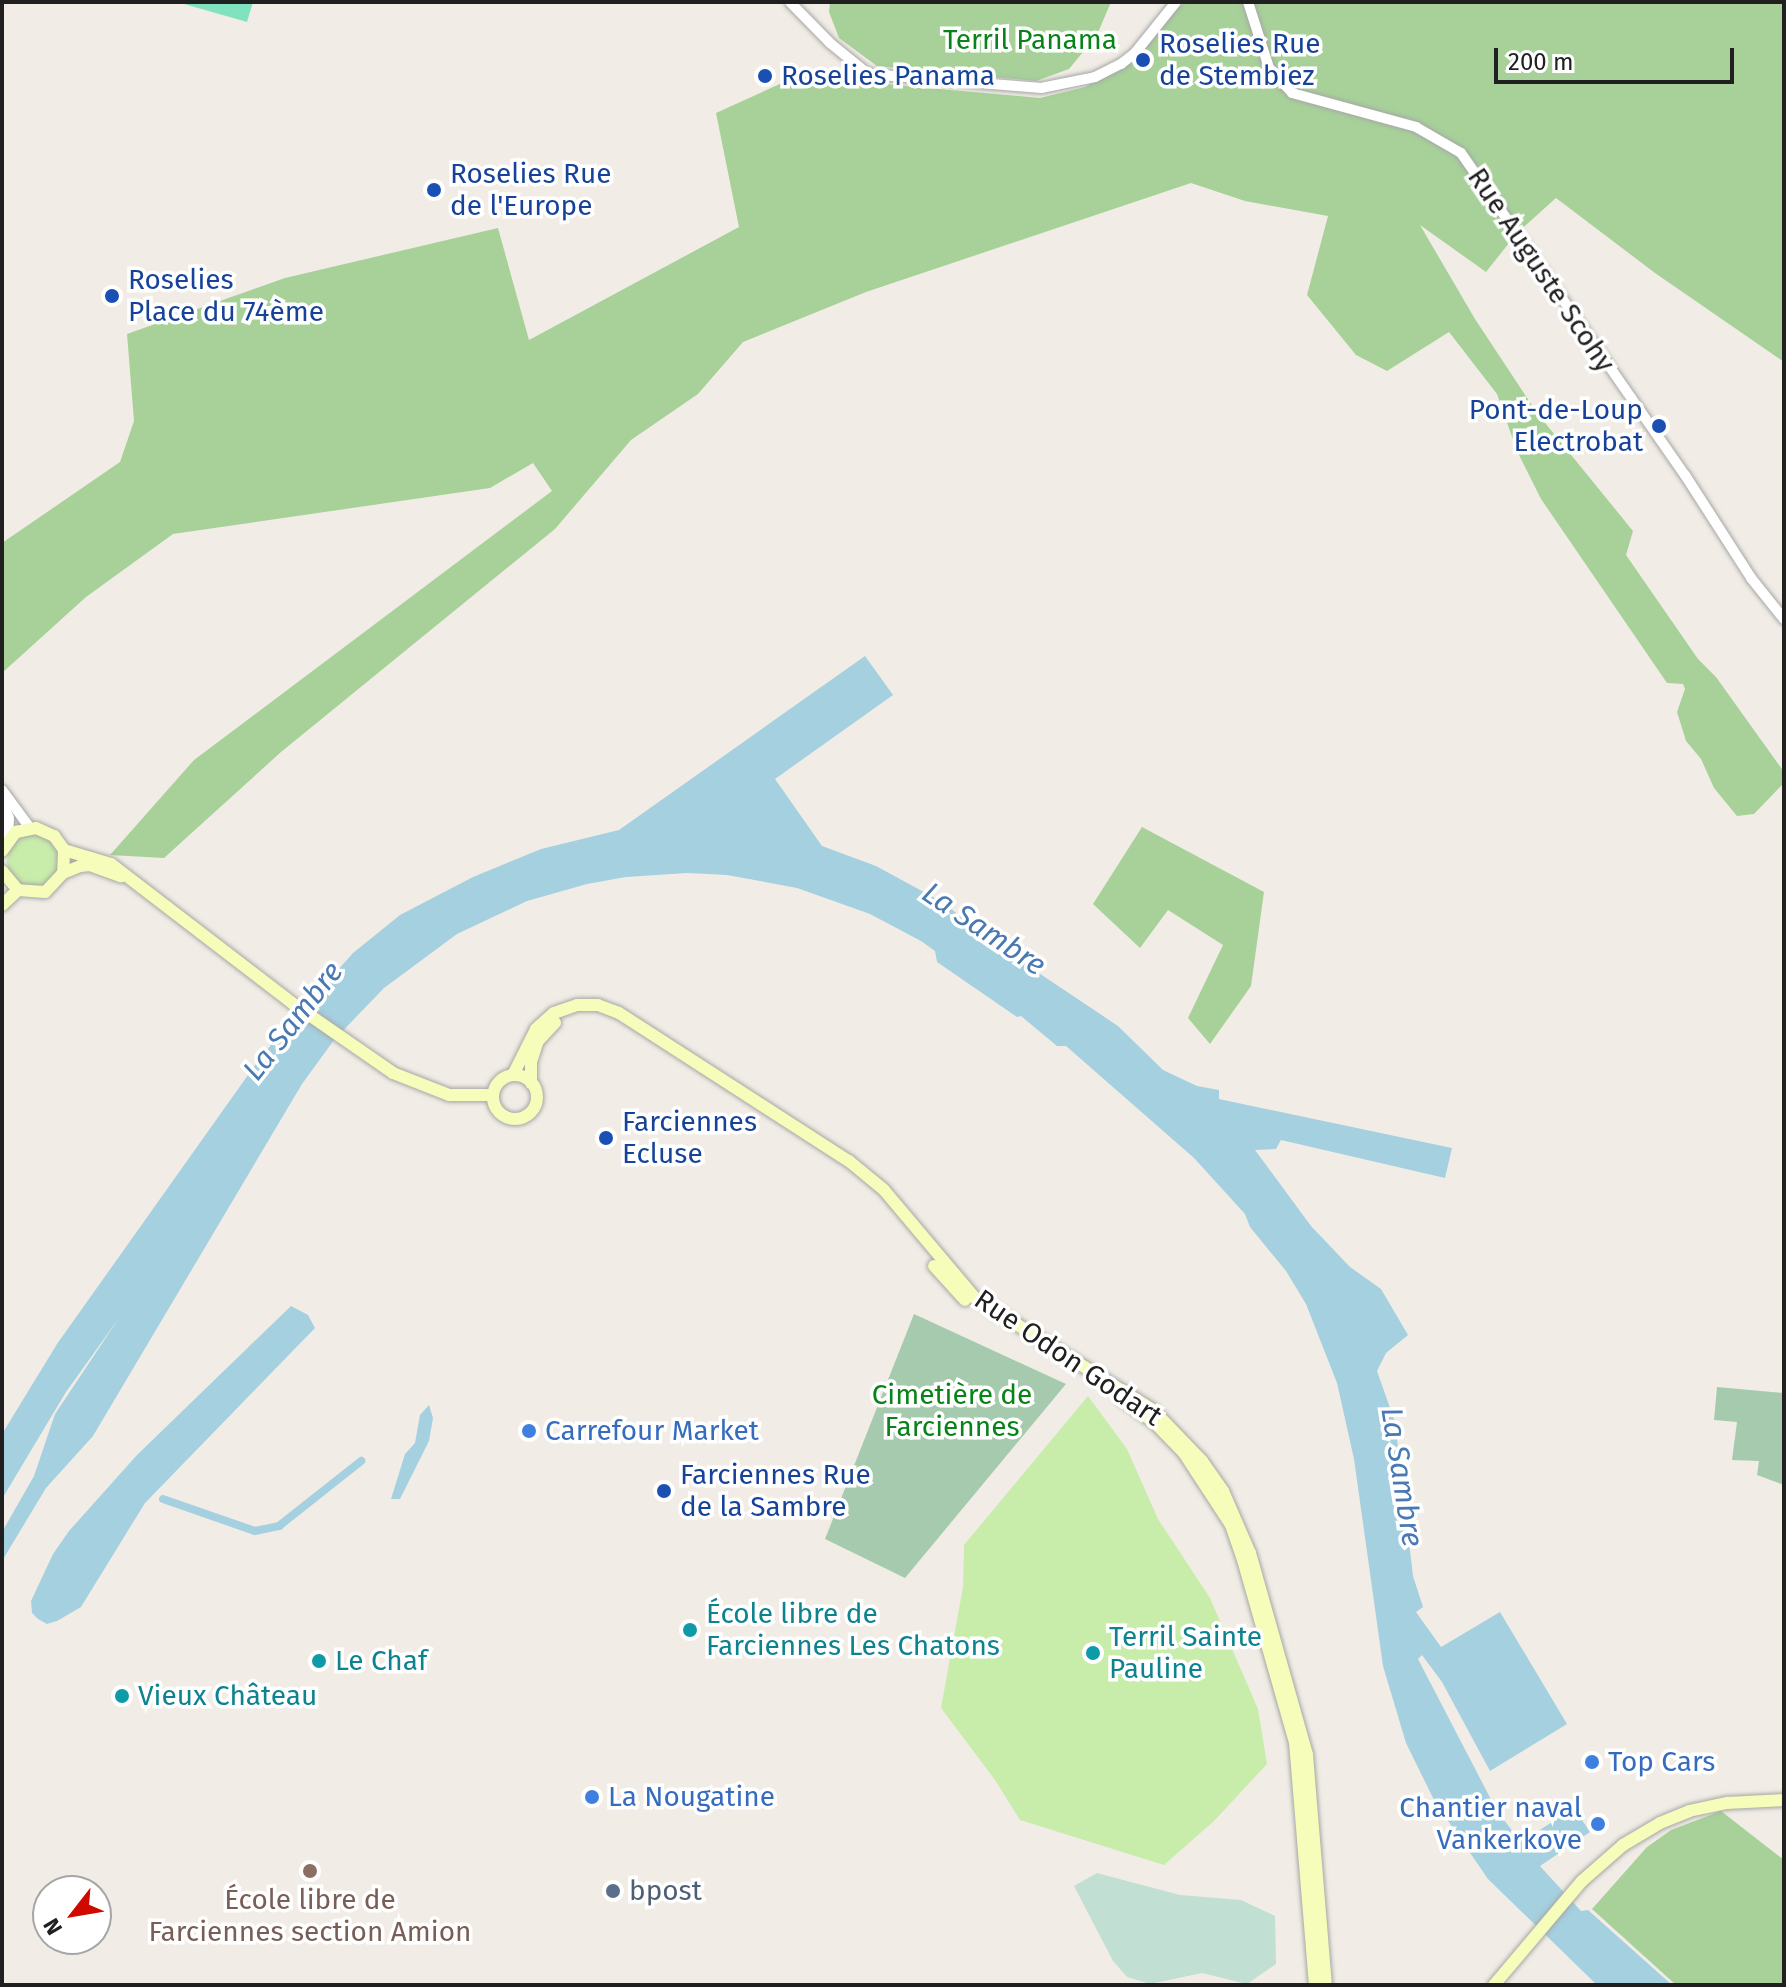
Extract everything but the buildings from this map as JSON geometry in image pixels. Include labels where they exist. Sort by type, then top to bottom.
[{"type":"main road","points":[[5,845],[30,828],[54,836],[64,850],[63,873]]},
{"type":"main road","points":[[64,850],[105,860],[355,1050],[393,1073],[430,1090],[465,1097],[493,1095]]},
{"type":"main road","points":[[3,877],[18,890],[45,892],[63,873],[80,866],[90,865],[125,877]]},
{"type":"main road","points":[[2,905],[18,890]]},
{"type":"main road","name":"Rue Odon Godart","points":[[513,1075],[536,1029],[554,1013],[577,1005],[598,1005],[619,1013],[849,1161],[884,1190],[975,1298],[1012,1325],[1134,1397],[1178,1434],[1209,1471],[1240,1524],[1299,1726],[1310,1782],[1326,1985]]},
{"type":"main road","name":"Rue Odon Godart","points":[[531,1083],[531,1062],[538,1041],[551,1025],[571,1014],[595,1012],[614,1020],[844,1166],[902,1222],[945,1280],[969,1304],[1009,1333],[1118,1396],[1154,1422],[1184,1453],[1231,1525],[1295,1742],[1315,1985]]},
{"type":"main road","points":[[513,1075],[531,1083],[537,1102],[531,1113],[519,1119],[500,1114],[493,1095],[498,1083],[513,1075]]},
{"type":"main road","points":[[1494,1985],[1582,1881],[1623,1845],[1674,1817],[1728,1803],[1784,1800]]},
{"type":"street","points":[[790,2],[830,43],[868,74],[1041,88],[1107,72],[1135,53],[1176,2]]},
{"type":"street","name":"Rue Auguste Scohy","points":[[1248,2],[1269,68],[1292,93],[1416,127],[1461,153],[1685,475],[1751,578],[1784,619]]},
{"type":"street","points":[[2,790],[30,828]]},
{"type":"street","points":[[2,801],[9,818],[5,845]]},
{"type":"green space","points":[[177,2],[253,2],[247,22]]},
{"type":"green space","name":"Terril Panama","points":[[830,2],[1111,2],[1097,35],[1069,69],[1036,81],[877,66],[839,38],[829,12]]},
{"type":"green space","points":[[1184,2],[1784,2],[1784,362],[1655,273],[1556,198],[1517,233],[1486,272],[1420,225],[1475,319],[1537,413],[1633,531],[1626,555],[1698,659],[1716,677],[1784,772],[1783,784],[1754,814],[1737,816],[1714,788],[1701,759],[1686,741],[1677,712],[1685,689],[1683,684],[1667,683],[1541,499],[1517,451],[1497,394],[1449,332],[1387,371],[1356,355],[1307,295],[1328,216],[1245,201],[1191,183],[866,292],[743,342],[698,394],[631,440],[555,529],[281,752],[164,858],[110,855],[194,760],[552,491],[533,463],[490,488],[173,534],[86,597],[2,673],[2,543],[120,462],[134,421],[127,334],[285,278],[498,228],[529,340],[739,227],[716,113],[793,78],[843,71],[873,83],[1040,98],[1085,87],[1122,66]]},
{"type":"green space","points":[[1142,827],[1264,892],[1251,986],[1210,1044],[1188,1018],[1223,945],[1168,910],[1140,948],[1093,904]]},
{"type":"green space","points":[[33,835],[51,843],[59,861],[51,879],[33,887],[15,879],[7,861],[15,843]]},
{"type":"green space","name":"Cimetière de Farciennes","points":[[914,1314],[1066,1384],[905,1578],[825,1539]]},
{"type":"green space","points":[[1717,1387],[1784,1393],[1784,1485],[1757,1475],[1759,1461],[1732,1460],[1737,1422],[1714,1420]]},
{"type":"green space","name":"Terril Sainte Pauline","points":[[1088,1396],[1127,1449],[1158,1519],[1210,1598],[1258,1709],[1267,1764],[1214,1821],[1164,1865],[1020,1820],[995,1780],[941,1708],[963,1587],[964,1545]]},
{"type":"green space","points":[[1721,1811],[1784,1860],[1784,1980],[1780,1985],[1676,1985],[1592,1909],[1647,1847],[1671,1830]]},
{"type":"green space","points":[[1097,1873],[1180,1895],[1241,1900],[1275,1916],[1276,1964],[1247,1984],[1202,1973],[1150,1984],[1127,1977],[1113,1961],[1074,1886]]},
{"type":"water","name":"La Sambre","points":[[865,656],[893,695],[775,779],[822,846],[876,866],[944,903],[988,939],[1118,1026],[1163,1070],[1197,1086],[1219,1090],[1219,1099],[1452,1148],[1445,1178],[1281,1140],[1276,1149],[1255,1150],[1311,1226],[1350,1267],[1381,1289],[1408,1335],[1386,1353],[1377,1371],[1395,1422],[1413,1576],[1423,1607],[1416,1612],[1441,1647],[1500,1612],[1567,1724],[1490,1771],[1442,1682],[1422,1655],[1418,1659],[1497,1811],[1521,1842],[1574,1808],[1590,1832],[1540,1866],[1581,1911],[1588,1910],[1672,1985],[1597,1985],[1488,1879],[1435,1802],[1406,1743],[1383,1666],[1354,1459],[1337,1383],[1306,1304],[1286,1271],[1250,1227],[1245,1214],[1194,1158],[1066,1046],[1057,1046],[1021,1016],[1017,1017],[937,962],[935,951],[921,941],[870,914],[797,888],[727,875],[687,873],[626,877],[587,884],[527,901],[457,934],[384,988],[334,1040],[302,1084],[93,1436],[46,1488],[2,1561],[2,1532],[34,1476],[55,1414],[119,1318],[66,1392],[2,1499],[2,1434],[57,1344],[263,1054],[353,953],[400,915],[473,877],[541,849],[619,830]]},
{"type":"water","points":[[291,1306],[308,1315],[315,1328],[145,1503],[81,1607],[47,1624],[38,1619],[32,1613],[31,1601],[53,1554],[69,1531],[137,1455]]},
{"type":"water","points":[[429,1405],[433,1418],[429,1441],[400,1499],[391,1499],[405,1454],[415,1443],[420,1415]]},
{"type":"waterway","points":[[163,1499],[255,1531],[279,1526],[361,1461]]},
{"type":"place","name":"Roselies Rue de Stembiez","points":[[1143,60]]},
{"type":"place","name":"Roselies Panama","points":[[765,76]]},
{"type":"place","name":"Roselies Rue de l'Europe","points":[[434,190]]},
{"type":"place","name":"Roselies Place du 74ème","points":[[112,296]]},
{"type":"place","name":"Pont-de-Loup Electrobat","points":[[1659,426]]},
{"type":"place","name":"Farciennes Ecluse","points":[[606,1138]]},
{"type":"place","name":"Carrefour Market","points":[[529,1431]]},
{"type":"place","name":"Farciennes Rue de la Sambre","points":[[664,1491]]},
{"type":"place","name":"École libre de Farciennes Les Chatons","points":[[690,1630]]},
{"type":"place","name":"Terril Sainte Pauline","points":[[1093,1653]]},
{"type":"place","name":"Le Chaf","points":[[319,1661]]},
{"type":"place","name":"Vieux Château","points":[[122,1696]]},
{"type":"place","name":"Top Cars","points":[[1592,1762]]},
{"type":"place","name":"La Nougatine","points":[[592,1797]]},
{"type":"place","name":"Chantier naval Vankerkove","points":[[1598,1824]]},
{"type":"place","name":"École libre de Farciennes section Amion","points":[[310,1871]]},
{"type":"place","name":"bpost","points":[[613,1891]]}]
